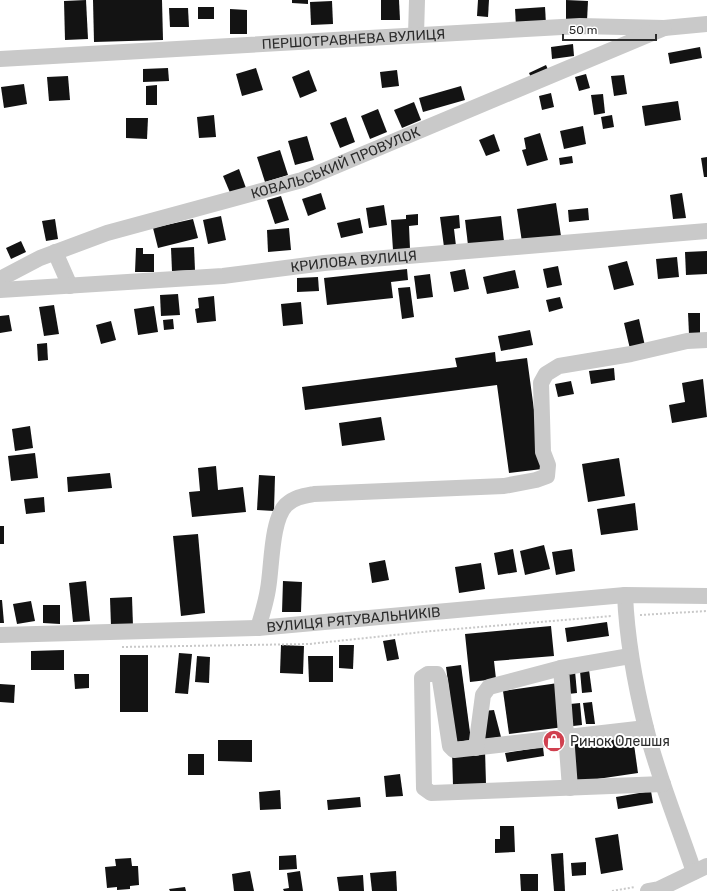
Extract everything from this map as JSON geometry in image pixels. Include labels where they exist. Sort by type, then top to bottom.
[{"type":"street","points":[[416,35],[417,0]]},
{"type":"street","name":"ПЕРШОТРАВНЕВА ВУЛИЦЯ","points":[[0,59],[580,26],[664,28],[707,24]]},
{"type":"street","name":"КОВАЛЬСЬКИЙ ПРОВУЛОК","points":[[0,279],[55,252],[107,233],[302,180],[664,28]]},
{"type":"street","name":"КРИЛОВА ВУЛИЦЯ","points":[[0,290],[223,276],[324,263],[707,231]]},
{"type":"street","points":[[55,252],[70,286]]},
{"type":"street","points":[[258,628],[268,590],[275,533],[280,515],[286,506],[297,497],[314,494],[504,486],[536,480],[547,476],[548,465],[543,452],[540,383],[546,374],[559,366],[631,354],[687,341],[707,340]]},
{"type":"street","points":[[625,595],[630,656],[646,728],[663,784],[701,869],[659,889],[648,891]]},
{"type":"street","name":"ВУЛИЦЯ РЯТУВАЛЬНИКІВ","points":[[0,635],[258,628],[625,595],[707,596]]},
{"type":"street","points":[[476,748],[483,695],[489,687],[561,668],[630,656]]},
{"type":"street","points":[[561,668],[570,788]]},
{"type":"street","points":[[646,728],[454,750],[450,746],[440,680],[437,674],[428,674],[422,678],[424,788],[431,793],[663,784]]},
{"type":"building","points":[[86,0],[88,39],[65,40],[64,1]]},
{"type":"building","points":[[93,0],[162,0],[163,40],[94,42]]},
{"type":"building","points":[[292,0],[308,0],[308,4],[292,3]]},
{"type":"building","points":[[381,0],[399,0],[400,20],[381,20]]},
{"type":"building","points":[[478,0],[489,0],[488,17],[477,16]]},
{"type":"building","points":[[566,0],[588,1],[587,21],[566,20]]},
{"type":"building","points":[[332,1],[333,24],[311,25],[310,2]]},
{"type":"building","points":[[198,7],[214,7],[214,19],[198,19]]},
{"type":"building","points":[[545,7],[546,24],[516,26],[515,9]]},
{"type":"building","points":[[169,8],[188,8],[189,27],[170,27]]},
{"type":"building","points":[[230,9],[247,10],[247,34],[230,34]]},
{"type":"building","points":[[573,44],[574,56],[552,59],[551,47]]},
{"type":"building","points":[[700,47],[702,58],[670,64],[668,53]]},
{"type":"building","points":[[546,65],[549,72],[532,80],[529,73]]},
{"type":"building","points":[[168,68],[169,81],[143,82],[143,69]]},
{"type":"building","points":[[256,68],[263,90],[242,96],[236,74]]},
{"type":"building","points":[[309,70],[317,91],[300,98],[292,77]]},
{"type":"building","points":[[397,70],[399,86],[382,88],[380,72]]},
{"type":"building","points":[[586,74],[590,88],[579,91],[575,77]]},
{"type":"building","points":[[624,75],[627,94],[614,96],[611,76]]},
{"type":"building","points":[[68,76],[70,100],[49,101],[47,77]]},
{"type":"building","points":[[24,84],[27,104],[4,108],[1,87]]},
{"type":"building","points":[[157,85],[157,105],[146,105],[146,86]]},
{"type":"building","points":[[461,86],[465,100],[423,112],[419,98]]},
{"type":"building","points":[[551,93],[554,107],[542,110],[539,96]]},
{"type":"building","points":[[603,94],[605,113],[594,115],[591,95]]},
{"type":"building","points":[[678,101],[681,120],[645,126],[642,106]]},
{"type":"building","points":[[414,102],[421,120],[402,128],[394,110]]},
{"type":"building","points":[[378,109],[387,132],[370,139],[361,116]]},
{"type":"building","points":[[214,115],[216,137],[199,138],[197,117]]},
{"type":"building","points":[[612,115],[614,127],[603,129],[601,117]]},
{"type":"building","points":[[346,117],[355,142],[340,148],[330,123]]},
{"type":"building","points":[[126,118],[148,118],[147,139],[126,138]]},
{"type":"building","points":[[583,126],[586,144],[564,149],[560,131]]},
{"type":"building","points":[[540,133],[548,160],[527,166],[522,150],[526,149],[524,138]]},
{"type":"building","points":[[494,134],[500,151],[486,156],[479,140]]},
{"type":"building","points":[[307,136],[314,160],[295,165],[288,141]]},
{"type":"building","points":[[280,150],[288,175],[265,182],[257,157]]},
{"type":"building","points":[[572,156],[573,163],[560,165],[559,158]]},
{"type":"building","points":[[707,157],[707,177],[704,177],[701,158]]},
{"type":"building","points":[[239,169],[246,188],[231,195],[223,176]]},
{"type":"building","points":[[321,193],[326,209],[308,216],[302,199]]},
{"type":"building","points":[[682,193],[686,218],[673,219],[670,195]]},
{"type":"building","points":[[281,196],[289,220],[275,224],[267,200]]},
{"type":"building","points":[[556,203],[561,236],[522,242],[517,209]]},
{"type":"building","points":[[384,205],[387,225],[369,228],[366,208]]},
{"type":"building","points":[[588,208],[589,220],[569,222],[568,210]]},
{"type":"building","points":[[418,214],[418,225],[409,226],[410,249],[393,250],[391,220],[406,219],[406,215]]},
{"type":"building","points":[[459,215],[460,228],[454,229],[456,246],[444,247],[440,217]]},
{"type":"building","points":[[221,216],[226,240],[208,244],[203,220]]},
{"type":"building","points":[[501,216],[504,241],[468,245],[465,220]]},
{"type":"building","points":[[360,218],[363,233],[341,238],[337,223]]},
{"type":"building","points":[[55,219],[58,239],[46,241],[42,221]]},
{"type":"building","points":[[193,219],[198,238],[158,248],[153,228]]},
{"type":"building","points":[[289,228],[291,250],[268,252],[267,230]]},
{"type":"building","points":[[21,241],[26,252],[11,259],[6,248]]},
{"type":"building","points":[[194,247],[195,270],[172,271],[171,248]]},
{"type":"building","points":[[136,248],[143,248],[143,254],[154,254],[154,272],[135,272]]},
{"type":"building","points":[[707,251],[707,274],[686,275],[685,252]]},
{"type":"building","points":[[677,257],[679,277],[658,279],[656,259]]},
{"type":"building","points":[[627,261],[634,285],[614,290],[608,266]]},
{"type":"building","points":[[558,266],[562,285],[547,288],[543,269]]},
{"type":"building","points":[[407,269],[408,280],[391,282],[393,298],[327,305],[324,278]]},
{"type":"building","points":[[465,269],[469,289],[454,292],[450,272]]},
{"type":"building","points":[[515,270],[519,288],[487,294],[483,277]]},
{"type":"building","points":[[430,274],[433,297],[417,299],[414,276]]},
{"type":"building","points":[[318,277],[319,291],[297,292],[297,278]]},
{"type":"building","points":[[410,287],[414,317],[402,319],[398,288]]},
{"type":"building","points":[[178,294],[180,315],[161,316],[160,295]]},
{"type":"building","points":[[214,296],[216,321],[197,323],[195,309],[199,308],[198,298]]},
{"type":"building","points":[[560,297],[563,308],[549,312],[546,300]]},
{"type":"building","points":[[301,302],[303,324],[283,326],[281,304]]},
{"type":"building","points":[[54,305],[59,334],[44,336],[39,307]]},
{"type":"building","points":[[154,306],[158,332],[138,335],[134,309]]},
{"type":"building","points":[[688,313],[700,313],[700,334],[689,334]]},
{"type":"building","points":[[9,315],[12,331],[0,333],[0,316]]},
{"type":"building","points":[[173,319],[174,329],[164,330],[163,320]]},
{"type":"building","points":[[639,319],[645,346],[630,349],[624,323]]},
{"type":"building","points":[[111,321],[116,340],[101,344],[96,325]]},
{"type":"building","points":[[530,330],[533,345],[501,351],[498,336]]},
{"type":"building","points":[[47,343],[48,360],[38,361],[37,344]]},
{"type":"building","points":[[495,352],[496,362],[527,358],[542,469],[509,473],[497,385],[305,410],[302,387],[457,367],[455,358]]},
{"type":"building","points":[[614,368],[615,380],[591,384],[589,371]]},
{"type":"building","points":[[703,379],[707,417],[672,423],[669,405],[685,402],[682,383]]},
{"type":"building","points":[[571,381],[574,394],[558,397],[555,384]]},
{"type":"building","points":[[381,417],[385,440],[342,446],[339,423]]},
{"type":"building","points":[[30,426],[33,448],[15,451],[12,429]]},
{"type":"building","points":[[35,453],[38,478],[11,481],[8,456]]},
{"type":"building","points":[[619,458],[625,496],[588,502],[582,464]]},
{"type":"building","points":[[216,466],[218,490],[243,487],[246,512],[192,517],[189,492],[200,491],[198,468]]},
{"type":"building","points":[[110,473],[112,488],[68,492],[67,477]]},
{"type":"building","points":[[259,475],[275,476],[274,511],[257,510]]},
{"type":"building","points":[[44,497],[45,512],[26,514],[24,499]]},
{"type":"building","points":[[635,503],[638,530],[601,535],[597,509]]},
{"type":"building","points":[[0,526],[4,526],[4,544],[0,544]]},
{"type":"building","points":[[198,534],[205,613],[181,616],[173,536]]},
{"type":"building","points":[[544,545],[550,569],[525,575],[520,551]]},
{"type":"building","points":[[513,549],[517,572],[498,575],[494,553]]},
{"type":"building","points":[[572,549],[575,571],[556,575],[552,552]]},
{"type":"building","points":[[385,560],[389,580],[372,583],[369,563]]},
{"type":"building","points":[[481,563],[485,589],[459,593],[455,567]]},
{"type":"building","points":[[86,581],[90,621],[73,622],[69,583]]},
{"type":"building","points":[[283,581],[302,582],[301,612],[282,612]]},
{"type":"building","points":[[132,597],[133,626],[111,626],[110,598]]},
{"type":"building","points":[[0,600],[2,600],[4,623],[0,623]]},
{"type":"building","points":[[31,601],[35,621],[17,624],[13,604]]},
{"type":"building","points":[[43,605],[60,605],[60,624],[43,623]]},
{"type":"building","points":[[607,622],[609,636],[567,642],[565,628]]},
{"type":"building","points":[[551,626],[554,656],[494,661],[496,679],[470,682],[465,634]]},
{"type":"building","points":[[395,639],[399,659],[387,661],[383,641]]},
{"type":"building","points":[[281,645],[304,646],[303,674],[280,673]]},
{"type":"building","points":[[339,645],[354,645],[353,669],[339,668]]},
{"type":"building","points":[[64,650],[64,670],[31,670],[31,651]]},
{"type":"building","points":[[179,653],[192,654],[188,694],[175,693]]},
{"type":"building","points":[[120,655],[148,655],[148,712],[120,712]]},
{"type":"building","points":[[197,656],[210,657],[209,683],[195,682]]},
{"type":"building","points":[[308,656],[333,656],[333,682],[309,682]]},
{"type":"building","points":[[461,665],[471,740],[456,742],[446,667]]},
{"type":"building","points":[[589,670],[592,692],[582,693],[580,671]]},
{"type":"building","points":[[575,671],[577,693],[568,694],[566,672]]},
{"type":"building","points":[[74,674],[89,674],[89,688],[75,689]]},
{"type":"building","points":[[558,683],[564,727],[509,734],[503,691]]},
{"type":"building","points":[[0,684],[15,685],[14,703],[0,702]]},
{"type":"building","points":[[592,702],[595,724],[586,724],[583,703]]},
{"type":"building","points":[[580,703],[582,725],[573,726],[570,704]]},
{"type":"building","points":[[494,710],[501,737],[479,740],[483,711]]},
{"type":"building","points":[[632,730],[638,773],[577,782],[571,739]]},
{"type":"building","points":[[218,740],[252,740],[252,762],[218,761]]},
{"type":"building","points":[[543,747],[544,756],[507,762],[505,753]]},
{"type":"building","points":[[485,750],[486,784],[453,785],[452,751]]},
{"type":"building","points":[[188,754],[204,754],[204,775],[188,775]]},
{"type":"building","points":[[400,774],[403,796],[386,797],[384,776]]},
{"type":"building","points":[[280,790],[281,809],[260,810],[259,792]]},
{"type":"building","points":[[651,791],[653,803],[618,809],[616,797]]},
{"type":"building","points":[[360,797],[361,807],[328,810],[327,800]]},
{"type":"building","points":[[500,826],[514,826],[515,852],[495,853],[495,839],[500,839]]},
{"type":"building","points":[[618,834],[623,870],[601,874],[595,838]]},
{"type":"building","points":[[563,853],[565,891],[554,891],[551,854]]},
{"type":"building","points":[[296,855],[297,869],[279,870],[279,856]]},
{"type":"building","points":[[131,858],[132,866],[138,866],[139,885],[130,886],[130,889],[117,890],[117,887],[107,888],[105,867],[116,866],[115,859]]},
{"type":"building","points":[[586,862],[586,875],[572,876],[571,863]]},
{"type":"building","points":[[250,871],[254,891],[234,891],[232,874]]},
{"type":"building","points":[[300,871],[303,891],[284,891],[283,889],[289,888],[287,873]]},
{"type":"building","points":[[396,871],[397,891],[372,891],[370,873]]},
{"type":"building","points":[[520,874],[538,874],[538,891],[521,891]]},
{"type":"building","points":[[363,875],[364,891],[339,891],[337,877]]},
{"type":"building","points":[[185,887],[186,891],[170,891],[169,889]]},
{"type":"place","name":"Ринок Олешшя","points":[[554,741]]}]
